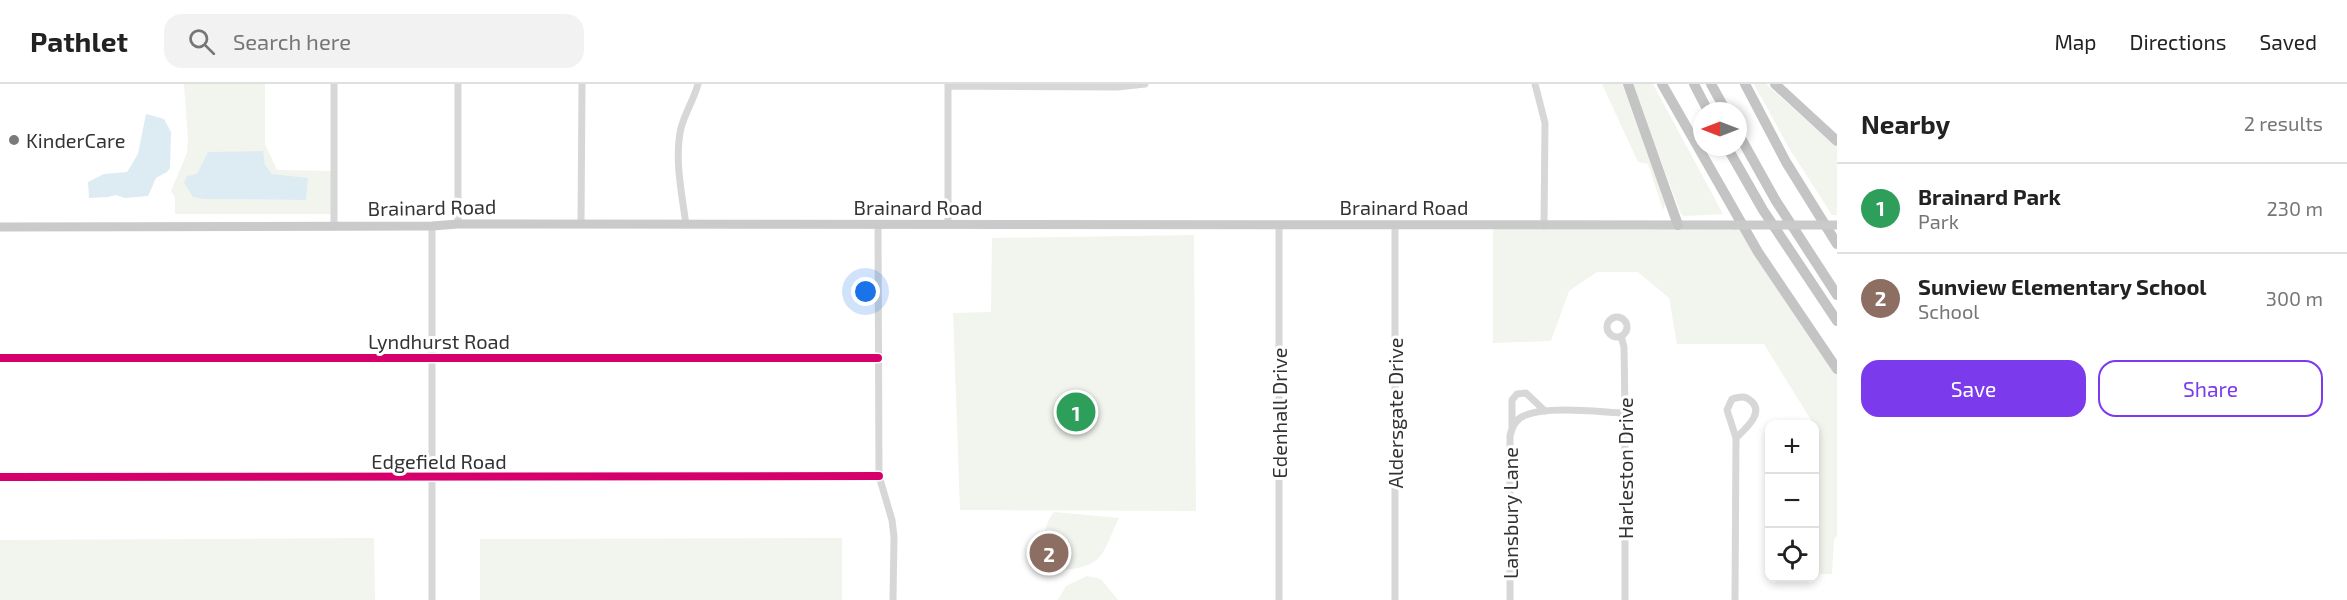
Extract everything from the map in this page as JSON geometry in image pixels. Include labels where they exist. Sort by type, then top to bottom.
[{"type":"highway","points":[[1628,84],[1678,225]]},
{"type":"highway","points":[[1662,84],[1758,252],[1837,369]]},
{"type":"highway","points":[[1694,84],[1703,102]]},
{"type":"highway","points":[[1711,84],[1721,102]]},
{"type":"highway","points":[[1745,84],[1786,162],[1837,244]]},
{"type":"highway","points":[[1775,84],[1837,141]]},
{"type":"highway","points":[[1747,149],[1776,201],[1837,295]]},
{"type":"highway","points":[[1732,156],[1763,210],[1837,321]]},
{"type":"main road","name":"Brainard Road","points":[[0,227],[432,226],[458,224],[1837,225]]},
{"type":"street","points":[[334,84],[334,225]]},
{"type":"street","points":[[458,84],[458,224]]},
{"type":"street","points":[[581,224],[582,84]]},
{"type":"street","points":[[686,225],[680,174],[681,126],[698,84]]},
{"type":"street","points":[[948,225],[948,85],[1117,87],[1145,84]]},
{"type":"street","points":[[1535,84],[1545,123],[1544,226]]},
{"type":"street","points":[[878,225],[879,476],[892,520],[894,537],[893,600]]},
{"type":"street","name":"Edenhall Drive","points":[[1279,225],[1279,600]]},
{"type":"street","name":"Aldersgate Drive","points":[[1395,225],[1395,600]]},
{"type":"street","points":[[432,226],[430,478],[432,600]]},
{"type":"street","name":"Harleston Drive","points":[[1622,336],[1625,413],[1625,600]]},
{"type":"street","name":"Lyndhurst Road","points":[[0,358],[878,358]]},
{"type":"street","name":"Lansbury Lane","points":[[1510,600],[1510,436],[1515,417],[1512,400],[1521,393],[1529,396],[1545,411]]},
{"type":"street","points":[[1735,600],[1736,438],[1729,420],[1728,405],[1732,399],[1741,396],[1754,404],[1755,414],[1752,422],[1736,438]]},
{"type":"street","name":"Lansbury Lane","points":[[1515,417],[1545,411],[1625,413]]},
{"type":"street","name":"Edgefield Road","points":[[0,477],[879,476]]},
{"type":"shaded area","points":[[184,84],[265,84],[265,144],[277,170],[334,171],[334,214],[175,214],[175,197],[171,191],[187,153]],"holes":[[[265,165],[272,174],[306,200],[204,199],[187,176]]]},
{"type":"shaded area","points":[[1602,84],[1622,84],[1666,202],[1663,210],[1648,164],[1638,162]]},
{"type":"shaded area","points":[[1632,84],[1653,84],[1723,214],[1684,216],[1681,214]]},
{"type":"shaded area","points":[[1754,84],[1766,84],[1837,148],[1837,215],[1832,215],[1789,148]]},
{"type":"shaded area","points":[[146,114],[164,119],[171,132],[170,168],[156,178],[148,196],[125,198],[116,195],[89,198],[88,182],[104,174],[127,172],[138,154]]},
{"type":"shaded area","points":[[263,151],[265,165],[272,174],[308,178],[306,200],[204,199],[193,197],[184,183],[187,176],[197,174],[208,152]]},
{"type":"shaded area","points":[[1742,225],[1837,369],[1837,536],[1834,539],[1832,574],[1819,574],[1819,420],[1811,420],[1764,344],[1677,344],[1669,298],[1638,272],[1597,272],[1569,291],[1551,341],[1493,343],[1493,226]]},
{"type":"shaded area","points":[[1194,235],[1196,511],[960,510],[953,313],[991,312],[992,238]]},
{"type":"shaded area","points":[[1054,512],[1119,518],[1100,556],[1087,566],[1062,570],[1050,559],[1045,544],[1046,527]]},
{"type":"shaded area","points":[[374,538],[375,600],[0,600],[0,540]]},
{"type":"shaded area","points":[[842,538],[842,600],[480,600],[480,539]]},
{"type":"shaded area","points":[[1087,576],[1101,579],[1118,600],[1058,600],[1066,586]]},
{"type":"cycle path","points":[[0,358],[878,358]]},
{"type":"cycle path","points":[[0,477],[879,476]]},
{"type":"place","name":"KinderCare","points":[[14,140]]},
{"type":"place","name":"Brainard Park","points":[[1076,412]]},
{"type":"place","name":"Sunview Elementary School","points":[[1049,553]]}]
